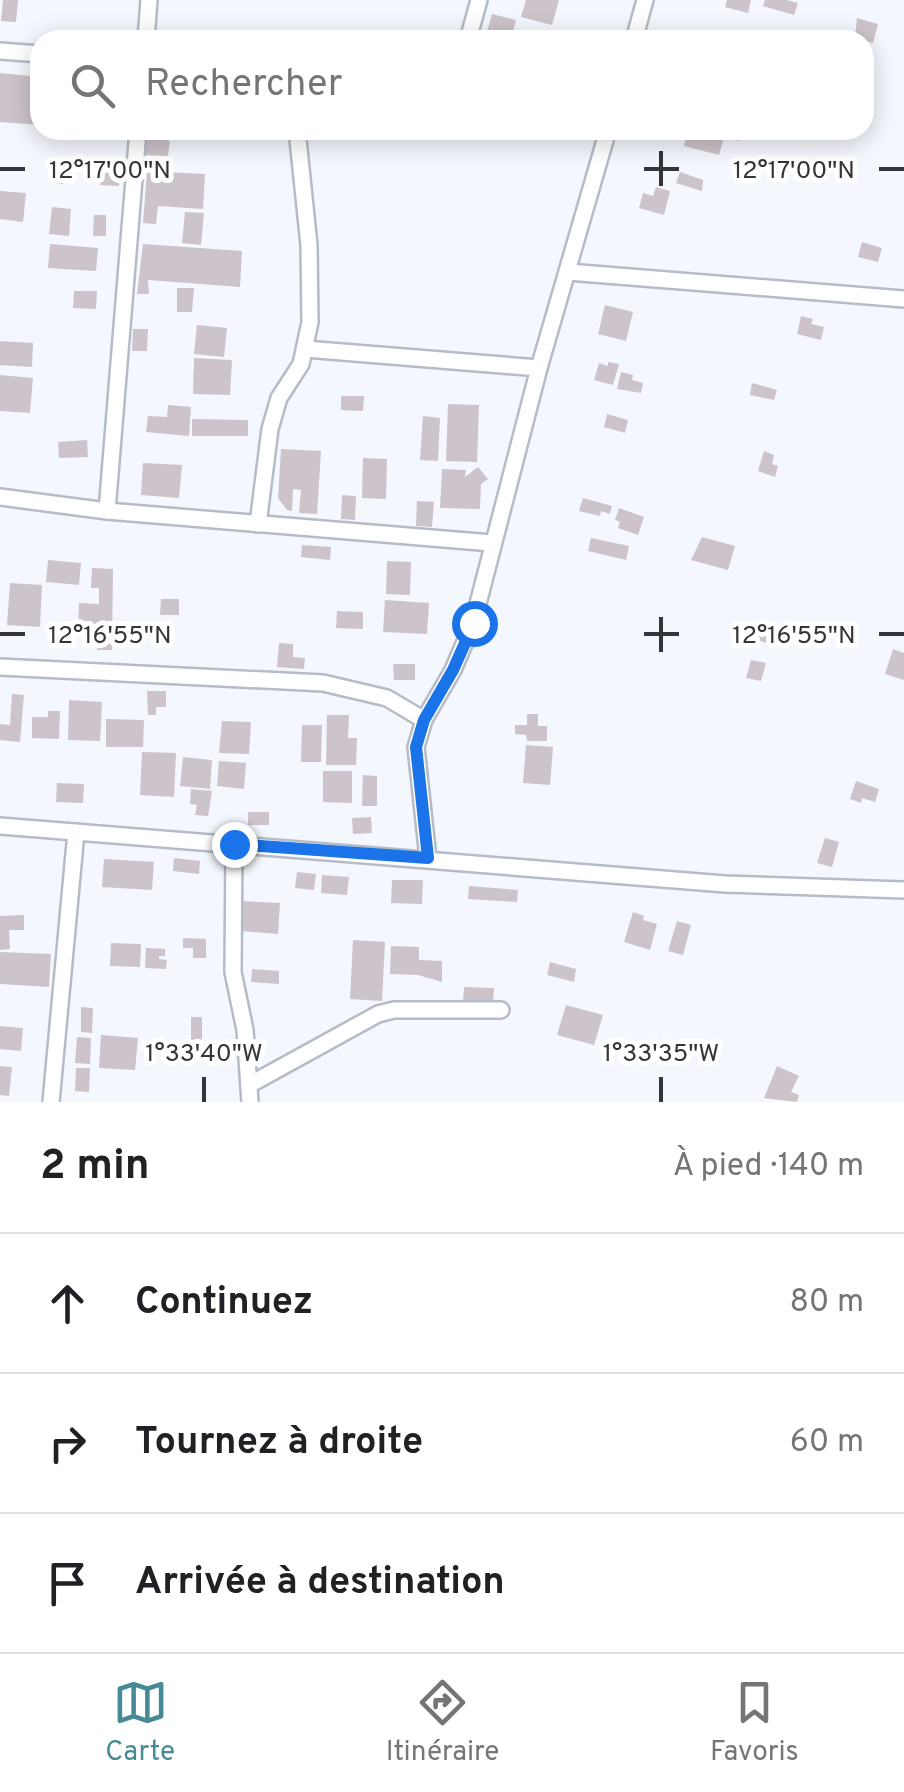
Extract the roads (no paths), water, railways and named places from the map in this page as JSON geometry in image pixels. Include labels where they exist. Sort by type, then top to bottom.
[{"type":"street","points":[[147,30],[149,0]]},
{"type":"street","points":[[471,30],[479,0]]},
{"type":"street","points":[[637,30],[645,0]]},
{"type":"street","points":[[0,50],[30,53]]},
{"type":"street","points":[[107,511],[137,140]]},
{"type":"street","points":[[258,524],[270,429],[279,398],[301,364],[312,285],[297,140]]},
{"type":"street","points":[[428,858],[416,758],[424,720],[474,623],[538,368],[605,140]]},
{"type":"street","points":[[568,272],[904,299]]},
{"type":"street","points":[[305,350],[538,368]]},
{"type":"street","points":[[0,497],[107,511],[492,544]]},
{"type":"street","points":[[0,666],[324,684],[387,698],[424,720]]},
{"type":"street","points":[[0,826],[725,884],[904,890]]},
{"type":"street","points":[[52,1102],[76,832]]},
{"type":"street","points":[[234,844],[232,972],[245,1030],[250,1094],[378,1014],[394,1010],[501,1010]]}]
